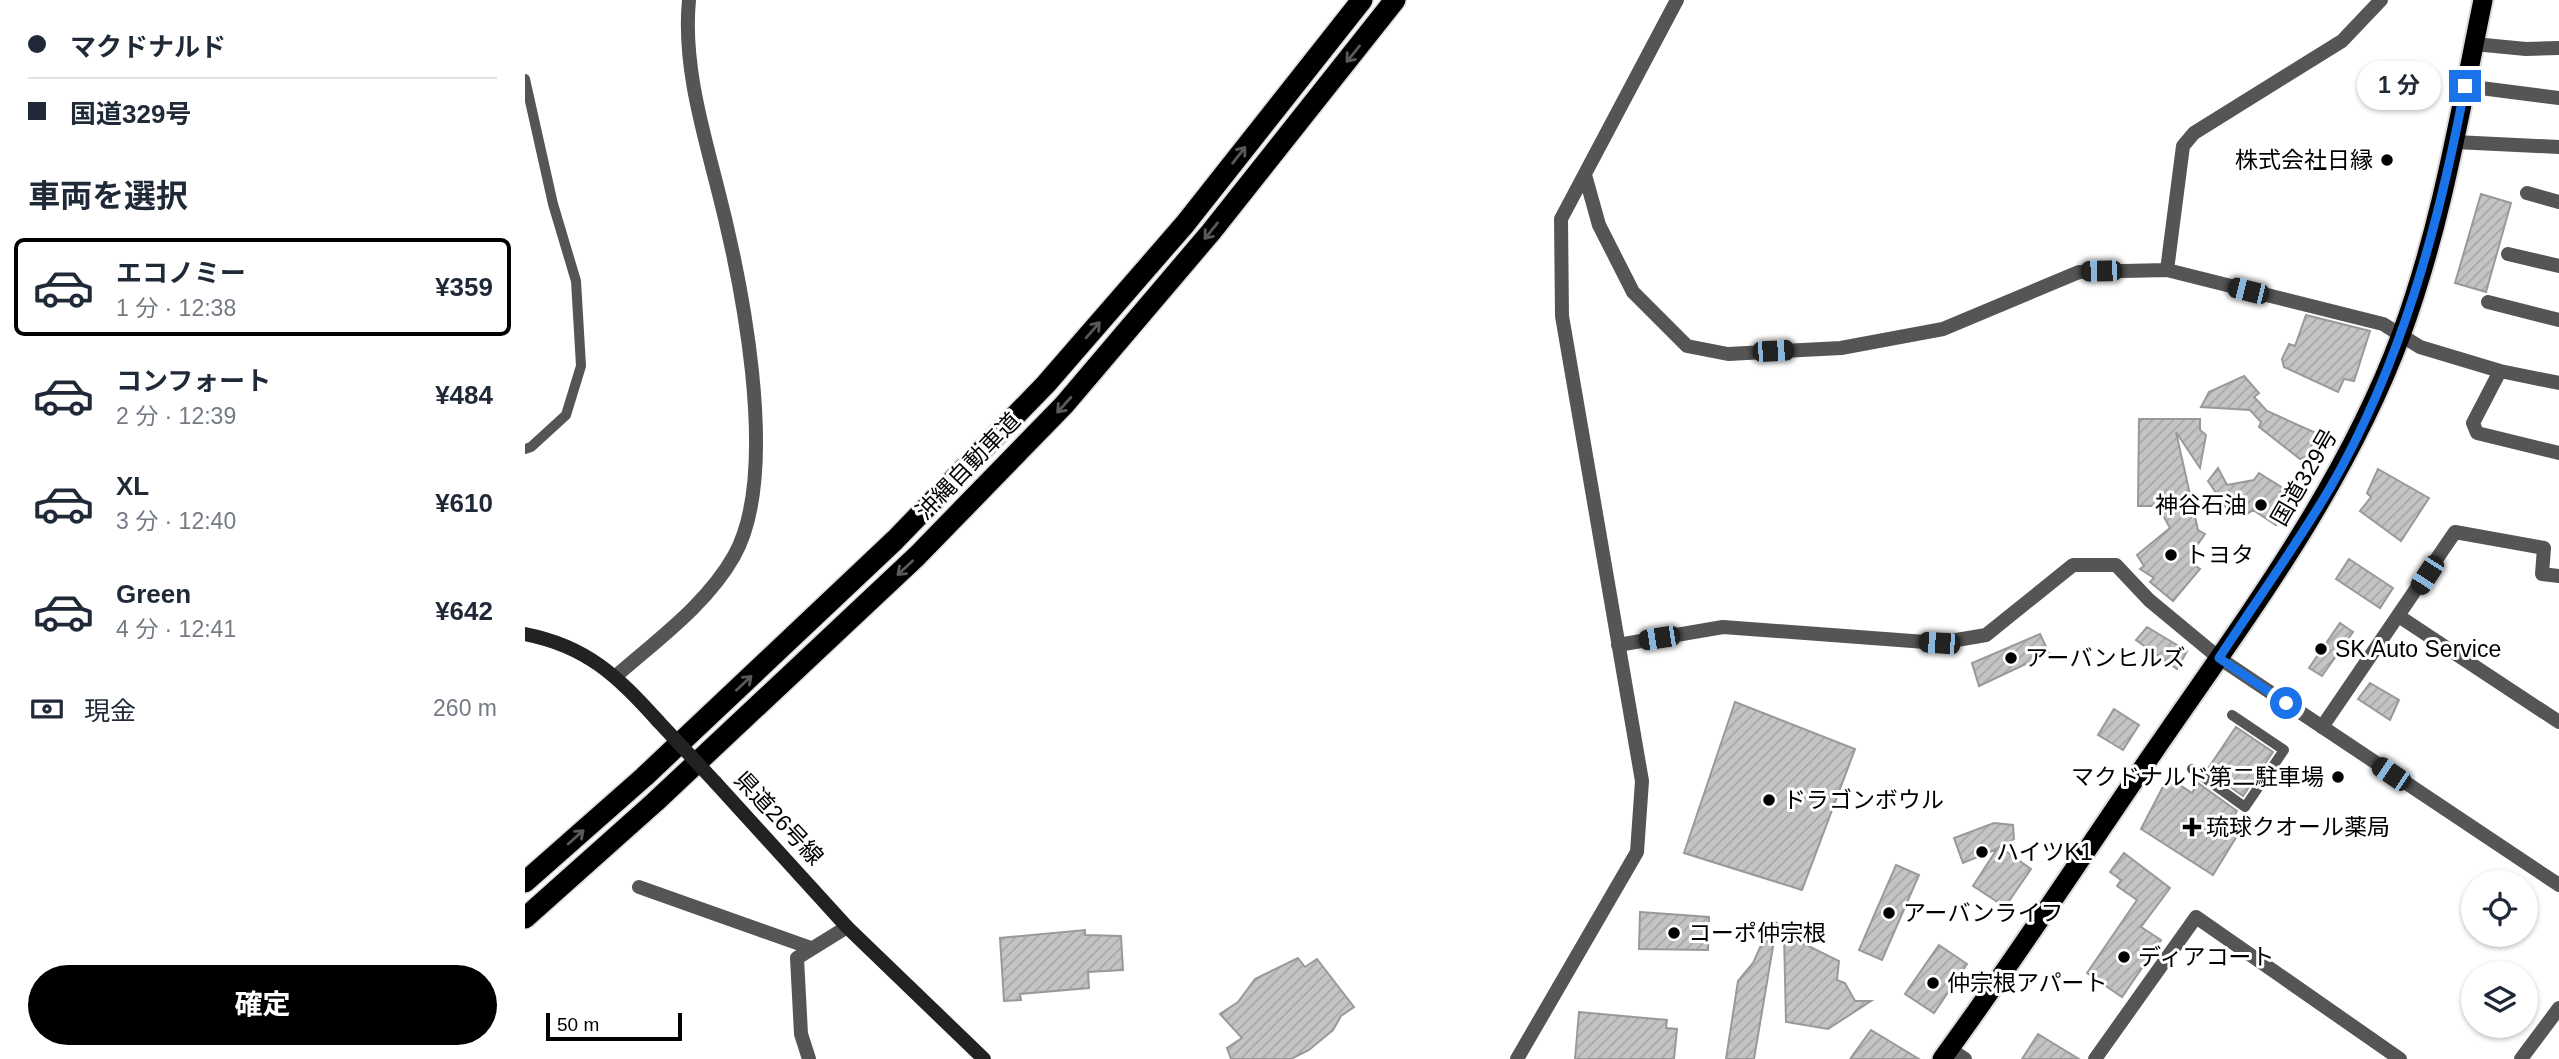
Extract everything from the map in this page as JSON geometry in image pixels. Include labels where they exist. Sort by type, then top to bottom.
[{"type":"highway","name":"沖縄自動車道","points":[[525,882],[644,776],[895,540],[1046,384],[1185,224],[1362,0]]},
{"type":"highway","name":"沖縄自動車道","points":[[525,918],[655,802],[917,556],[1064,405],[1211,232],[1390,7],[1405,0]]},
{"type":"highway","name":"国道329号","points":[[1952,1056],[2330,488],[2369,411],[2401,335],[2429,247],[2455,142],[2483,0]]},
{"type":"main road","name":"県道26号線","points":[[525,634],[562,643],[591,658],[616,676],[847,927],[984,1059]]},
{"type":"street","points":[[616,676],[674,624],[720,576],[735,555],[755,493],[755,432],[738,272],[700,120],[689,50],[689,0]]},
{"type":"street","points":[[1517,1059],[1637,852],[1642,781],[1562,317],[1561,219],[1677,0]]},
{"type":"street","points":[[2167,270],[2183,146],[2194,132],[2342,41],[2381,0]]},
{"type":"street","points":[[2474,44],[2526,50],[2559,48]]},
{"type":"street","points":[[2465,86],[2559,98]]},
{"type":"street","points":[[2455,142],[2559,147]]},
{"type":"street","points":[[1585,175],[1599,225],[1633,292],[1687,346],[1728,354],[1841,348],[1943,329],[2079,272],[2167,270],[2383,324],[2420,347],[2500,371],[2559,383]]},
{"type":"street","points":[[2527,193],[2559,202]]},
{"type":"street","points":[[2508,254],[2559,266]]},
{"type":"street","points":[[2488,302],[2559,320]]},
{"type":"street","points":[[2500,371],[2473,423],[2477,433],[2559,453]]},
{"type":"street","points":[[2322,727],[2400,617],[2455,532],[2544,548],[2542,574],[2559,576]]},
{"type":"street","points":[[1618,645],[1723,627],[1939,643],[1986,635],[2073,565],[2116,565],[2150,600],[2219,658],[2559,885]]},
{"type":"street","points":[[2400,617],[2559,722]]},
{"type":"street","points":[[639,887],[811,948]]},
{"type":"street","points":[[2095,1059],[2196,917],[2400,1059]]},
{"type":"street","points":[[809,1059],[801,1034],[797,958],[811,948],[827,942],[847,927]]},
{"type":"street","points":[[2521,1059],[2559,1009]]},
{"type":"lane","points":[[525,79],[553,205],[576,281],[580,366],[566,415],[531,447],[525,449]]},
{"type":"lane","points":[[2192,769],[2245,807],[2284,750],[2232,715]]},
{"type":"building","points":[[2481,194],[2511,203],[2486,292],[2455,283]]},
{"type":"building","points":[[2306,315],[2370,331],[2354,381],[2344,379],[2338,392],[2284,367],[2282,359],[2289,344],[2295,346]]},
{"type":"building","points":[[2244,376],[2259,393],[2254,397],[2267,411],[2316,433],[2308,456],[2300,459],[2259,427],[2261,422],[2250,410],[2201,407],[2209,392]]},
{"type":"building","points":[[2139,419],[2200,419],[2200,430],[2206,435],[2200,468],[2176,432],[2198,530],[2205,534],[2193,551],[2190,562],[2200,569],[2173,601],[2150,582],[2154,578],[2140,569],[2144,566],[2137,555],[2170,528],[2158,506],[2138,506]]},
{"type":"building","points":[[2218,468],[2227,485],[2254,480],[2259,473],[2294,495],[2276,525],[2253,510],[2244,516],[2237,512],[2231,515],[2208,481]]},
{"type":"building","points":[[2378,469],[2429,498],[2401,541],[2360,511],[2371,497],[2367,493]]},
{"type":"building","points":[[2349,559],[2393,588],[2380,608],[2336,579]]},
{"type":"building","points":[[2340,623],[2353,632],[2322,676],[2309,668]]},
{"type":"building","points":[[2147,627],[2187,651],[2177,669],[2136,640]]},
{"type":"building","name":"アーバンヒルズ","points":[[2040,634],[2049,653],[1979,686],[1972,663]]},
{"type":"building","points":[[2370,683],[2399,700],[2390,720],[2358,699]]},
{"type":"building","name":"ドラゴンボウル","points":[[1735,702],[1855,749],[1802,890],[1684,853]]},
{"type":"building","points":[[2114,709],[2139,725],[2123,750],[2098,735]]},
{"type":"building","points":[[2236,727],[2273,752],[2243,796],[2207,770]]},
{"type":"building","name":"琉球クオール薬局","points":[[2168,777],[2192,793],[2198,783],[2237,811],[2232,819],[2243,826],[2213,875],[2141,829]]},
{"type":"building","name":"ハイツK1","points":[[1994,823],[2013,825],[2014,839],[2000,847],[2031,869],[2005,907],[1973,886],[1997,849],[1963,863],[1954,838]]},
{"type":"building","points":[[2124,853],[2170,888],[2141,927],[2161,940],[2122,997],[2087,973],[2137,900],[2117,886],[2121,880],[2110,872]]},
{"type":"building","name":"アーバンライフ","points":[[1896,865],[1919,875],[1882,960],[1859,950]]},
{"type":"building","name":"コーポ仲宗根","points":[[1640,912],[1709,917],[1708,950],[1639,949]]},
{"type":"building","points":[[1772,921],[1777,923],[1754,1059],[1726,1059],[1738,981],[1753,963]]},
{"type":"building","points":[[1085,930],[1085,935],[1121,936],[1123,970],[1088,972],[1089,988],[1020,994],[1021,1000],[1004,1001],[1000,938]]},
{"type":"building","points":[[1784,934],[1839,961],[1837,980],[1845,983],[1855,1001],[1871,1001],[1828,1029],[1786,1022]]},
{"type":"building","name":"仲宗根アパート","points":[[1939,945],[1967,964],[1934,1013],[1905,994]]},
{"type":"building","points":[[1298,958],[1305,967],[1317,959],[1354,1007],[1341,1016],[1333,1030],[1309,1050],[1291,1059],[1231,1059],[1227,1048],[1242,1038],[1220,1014],[1238,1002],[1255,979]]},
{"type":"building","points":[[1579,1012],[1667,1020],[1666,1028],[1677,1029],[1674,1059],[1575,1059]]},
{"type":"building","points":[[1871,1030],[1919,1059],[1850,1059]]},
{"type":"building","points":[[2038,1034],[2079,1059],[2022,1059]]},
{"type":"place","name":"株式会社日縁","points":[[2387,160]]},
{"type":"place","name":"神谷石油","points":[[2261,505]]},
{"type":"place","name":"トヨタ","points":[[2171,555]]},
{"type":"place","name":"SK Auto Service","points":[[2321,649]]},
{"type":"place","name":"アーバンヒルズ","points":[[2011,658]]},
{"type":"place","name":"マクドナルド第二駐車場","points":[[2338,777]]},
{"type":"place","name":"ドラゴンボウル","points":[[1769,800]]},
{"type":"place","name":"琉球クオール薬局","points":[[2192,827]]},
{"type":"place","name":"ハイツK1","points":[[1982,852]]},
{"type":"place","name":"アーバンライフ","points":[[1889,913]]},
{"type":"place","name":"コーポ仲宗根","points":[[1674,933]]},
{"type":"place","name":"ディアコート","points":[[2124,957]]},
{"type":"place","name":"仲宗根アパート","points":[[1933,983]]},
{"type":"route","points":[[2286,703],[2219,658],[2330,488],[2369,411],[2401,335],[2429,247],[2454,146],[2465,86]]}]
